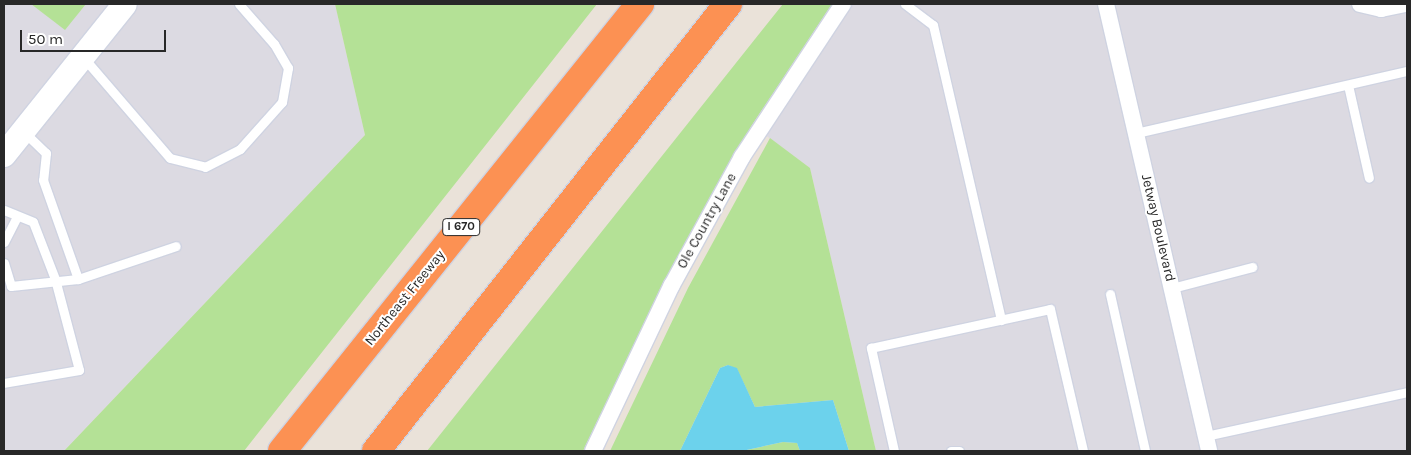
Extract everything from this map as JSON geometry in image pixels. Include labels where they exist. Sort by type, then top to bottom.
[{"type":"highway","name":"Northeast Freeway","points":[[282,451],[640,4]]},
{"type":"highway","points":[[376,451],[728,4]]},
{"type":"main road","points":[[4,155],[125,4]]},
{"type":"street","name":"Ole Country Lane","points":[[593,451],[672,285],[742,157],[843,4]]},
{"type":"street","name":"Jetway Boulevard","points":[[1106,4],[1207,444]]},
{"type":"street","points":[[1360,4],[1381,9],[1405,4]]},
{"type":"lane","points":[[83,56],[170,158],[205,167],[240,149],[282,102],[288,68],[274,44],[238,4]]},
{"type":"lane","points":[[905,4],[933,25],[1001,320]]},
{"type":"lane","points":[[1136,133],[1407,71]]},
{"type":"lane","points":[[1348,85],[1369,178]]},
{"type":"lane","points":[[23,131],[46,153],[43,180],[78,279]]},
{"type":"lane","points":[[4,210],[16,218],[34,222],[55,279],[80,370],[4,383]]},
{"type":"lane","points":[[4,242],[16,218]]},
{"type":"lane","points":[[4,263],[11,286],[55,279],[78,279],[176,246]]},
{"type":"lane","points":[[1172,288],[1252,267]]},
{"type":"lane","points":[[1110,294],[1145,451]]},
{"type":"lane","points":[[894,451],[871,348],[1050,309],[1083,451]]},
{"type":"lane","points":[[1207,444],[1407,392]]},
{"type":"lane","points":[[951,451],[959,451]]},
{"type":"shaded area","points":[[4,4],[31,4],[65,29],[86,4],[335,4],[365,135],[64,451],[4,451]]},
{"type":"shaded area","points":[[832,4],[1407,4],[1407,451],[876,451],[810,168],[752,125]]},
{"type":"green space","points":[[31,4],[86,4],[65,30]]},
{"type":"green space","points":[[335,4],[597,4],[244,451],[64,451],[365,135]]},
{"type":"green space","points":[[783,4],[832,4],[752,125],[671,270],[583,451],[427,451]]},
{"type":"green space","points":[[770,138],[810,168],[876,451],[849,451],[833,400],[755,407],[737,369],[728,365],[720,368],[680,451],[610,451],[688,288]]},
{"type":"green space","points":[[783,442],[797,443],[800,451],[742,451]]},
{"type":"water","points":[[728,365],[737,368],[755,407],[833,400],[849,451],[800,451],[797,443],[783,442],[742,451],[680,451],[720,368]]}]
